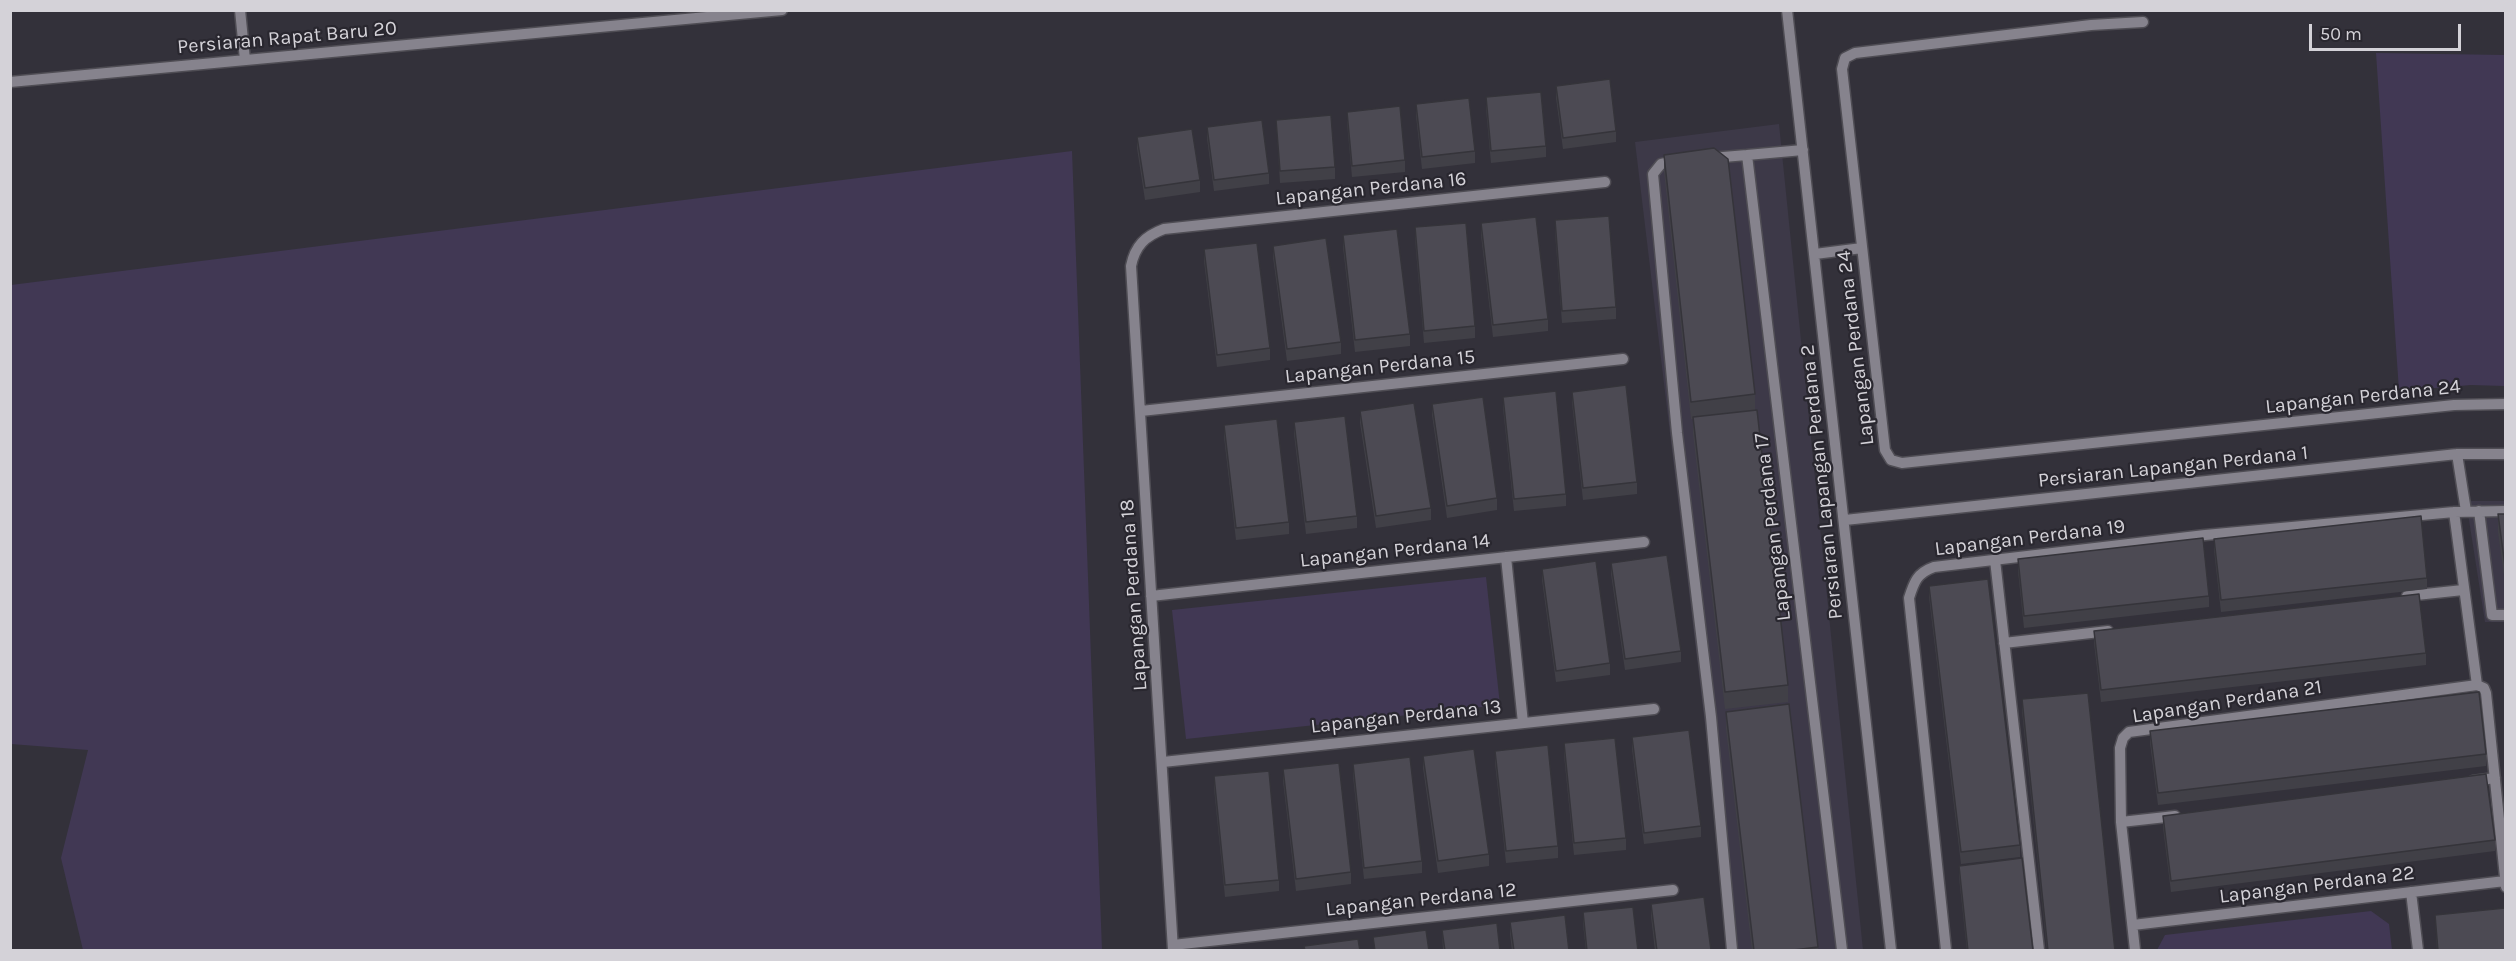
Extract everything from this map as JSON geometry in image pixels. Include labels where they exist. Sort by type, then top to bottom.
[{"type":"street","points":[[240,10],[245,60]]},
{"type":"street","name":"Persiaran Rapat Baru 20","points":[[10,82],[782,10]]},
{"type":"street","name":"Persiaran Lapangan Perdana 2","points":[[1786,10],[1845,520],[1891,951]]},
{"type":"street","name":"Lapangan Perdana 24","points":[[2143,22],[2091,25],[1850,55],[1845,58],[1842,69],[1885,450],[1891,460],[1896,463],[2454,405],[2505,404]]},
{"type":"street","points":[[1732,951],[1710,717],[1676,421],[1653,174],[1656,168],[1667,162],[1803,150]]},
{"type":"street","name":"Lapangan Perdana 17","points":[[1747,155],[1842,951]]},
{"type":"street","name":"Lapangan Perdana 16","points":[[1143,240],[1164,229],[1605,182]]},
{"type":"street","name":"Lapangan Perdana 18","points":[[1143,240],[1134,253],[1131,266],[1173,948]]},
{"type":"street","points":[[1815,254],[1862,248]]},
{"type":"street","name":"Lapangan Perdana 15","points":[[1141,411],[1623,359]]},
{"type":"street","points":[[2457,454],[2466,511]]},
{"type":"street","name":"Persiaran Lapangan Perdana 1","points":[[1845,520],[2457,454],[2505,454]]},
{"type":"street","name":"Lapangan Perdana 19","points":[[1946,951],[1909,598],[1913,583],[1921,571],[1934,567],[2205,535],[2466,511],[2505,511]]},
{"type":"street","points":[[2479,511],[2493,615],[2505,615]]},
{"type":"street","points":[[2454,512],[2477,685],[2484,688],[2486,693],[2505,887]]},
{"type":"street","name":"Lapangan Perdana 14","points":[[1150,596],[1644,542]]},
{"type":"street","points":[[1506,557],[1523,723]]},
{"type":"street","points":[[1995,560],[2039,951]]},
{"type":"street","points":[[2392,598],[2463,590]]},
{"type":"street","points":[[2004,643],[2122,630]]},
{"type":"street","name":"Lapangan Perdana 21","points":[[2135,951],[2121,822],[2120,748],[2123,738],[2129,732],[2477,685]]},
{"type":"street","name":"Lapangan Perdana 13","points":[[1163,762],[1654,709]]},
{"type":"street","points":[[2460,782],[2495,778]]},
{"type":"street","points":[[2121,822],[2191,814]]},
{"type":"street","name":"Lapangan Perdana 22","points":[[2133,925],[2505,882]]},
{"type":"street","name":"Lapangan Perdana 12","points":[[1173,948],[1673,890]]},
{"type":"street","points":[[2411,892],[2418,951]]},
{"type":"shaded area","points":[[2376,53],[2505,55],[2505,386],[2471,385],[2399,391]]},
{"type":"shaded area","points":[[1779,124],[1863,950],[1732,950],[1635,142]]},
{"type":"shaded area","points":[[1072,151],[1102,950],[83,950],[61,858],[88,750],[11,744],[11,285]]},
{"type":"shaded area","points":[[2466,501],[2505,501],[2505,622],[2485,622]]},
{"type":"shaded area","points":[[1486,577],[1500,705],[1186,739],[1172,610]]},
{"type":"shaded area","points":[[2371,911],[2389,924],[2392,950],[2157,950],[2165,935]]},
{"type":"building","points":[[1610,79],[1616,131],[1563,138],[1556,86]]},
{"type":"building","points":[[1541,92],[1546,146],[1491,151],[1486,97]]},
{"type":"building","points":[[1469,98],[1475,151],[1422,157],[1416,104]]},
{"type":"building","points":[[1400,106],[1405,160],[1352,166],[1347,112]]},
{"type":"building","points":[[1331,115],[1335,167],[1280,171],[1276,120]]},
{"type":"building","points":[[1262,120],[1269,173],[1214,180],[1207,127]]},
{"type":"building","points":[[1192,129],[1200,180],[1145,188],[1137,137]]},
{"type":"building","points":[[1714,148],[1728,159],[1755,394],[1691,402],[1664,155]]},
{"type":"building","points":[[1609,216],[1616,307],[1562,311],[1555,220]]},
{"type":"building","points":[[1536,217],[1548,319],[1493,325],[1481,223]]},
{"type":"building","points":[[1466,223],[1475,326],[1424,331],[1415,227]]},
{"type":"building","points":[[1397,229],[1410,334],[1355,340],[1343,235]]},
{"type":"building","points":[[1326,238],[1341,342],[1287,349],[1273,246]]},
{"type":"building","points":[[1257,243],[1270,348],[1217,355],[1204,249]]},
{"type":"building","points":[[1626,385],[1637,482],[1583,488],[1572,392]]},
{"type":"building","points":[[1556,391],[1566,494],[1514,499],[1503,397]]},
{"type":"building","points":[[1483,397],[1497,498],[1447,506],[1432,404]]},
{"type":"building","points":[[1414,403],[1431,508],[1376,516],[1360,411]]},
{"type":"building","points":[[1757,410],[1788,685],[1725,692],[1693,417]]},
{"type":"building","points":[[1345,416],[1357,516],[1306,522],[1294,422]]},
{"type":"building","points":[[1277,419],[1289,522],[1236,528],[1224,425]]},
{"type":"building","points":[[2498,514],[2505,514],[2505,566]]},
{"type":"building","points":[[2421,516],[2427,578],[2221,600],[2214,539]]},
{"type":"building","points":[[2203,538],[2209,596],[2024,616],[2018,559]]},
{"type":"building","points":[[1667,555],[1681,651],[1625,659],[1611,563]]},
{"type":"building","points":[[1596,561],[1610,663],[1556,671],[1542,569]]},
{"type":"building","points":[[1988,579],[2020,845],[1961,852],[1929,586]]},
{"type":"building","points":[[2419,594],[2426,653],[2101,690],[2094,631]]},
{"type":"building","points":[[2479,692],[2486,754],[2158,793],[2150,731]]},
{"type":"building","points":[[2088,693],[2115,951],[2048,951],[2022,699]]},
{"type":"building","points":[[1789,704],[1818,947],[1785,951],[1754,951],[1726,712]]},
{"type":"building","points":[[1689,730],[1701,826],[1644,833],[1632,737]]},
{"type":"building","points":[[1615,738],[1626,838],[1574,843],[1564,743]]},
{"type":"building","points":[[1548,745],[1558,846],[1506,851],[1495,751]]},
{"type":"building","points":[[1474,749],[1489,854],[1438,861],[1423,756]]},
{"type":"building","points":[[1410,757],[1422,861],[1364,868],[1353,764]]},
{"type":"building","points":[[1339,763],[1351,872],[1296,879],[1283,769]]},
{"type":"building","points":[[1269,771],[1279,880],[1225,885],[1214,776]]},
{"type":"building","points":[[2486,774],[2495,840],[2171,881],[2163,816]]},
{"type":"building","points":[[2022,858],[2033,951],[1968,951],[1959,866]]},
{"type":"building","points":[[1704,897],[1711,950],[1657,951],[1651,904]]},
{"type":"building","points":[[1633,907],[1638,951],[1587,951],[1583,912]]},
{"type":"building","points":[[2505,908],[2505,951],[2438,951],[2435,915]]},
{"type":"building","points":[[1565,915],[1569,951],[1514,951],[1510,922]]},
{"type":"building","points":[[1497,923],[1500,951],[1445,951],[1442,930]]},
{"type":"building","points":[[1426,930],[1429,951],[1375,951],[1373,937]]},
{"type":"building","points":[[1358,939],[1360,951],[1305,951],[1304,946]]}]
